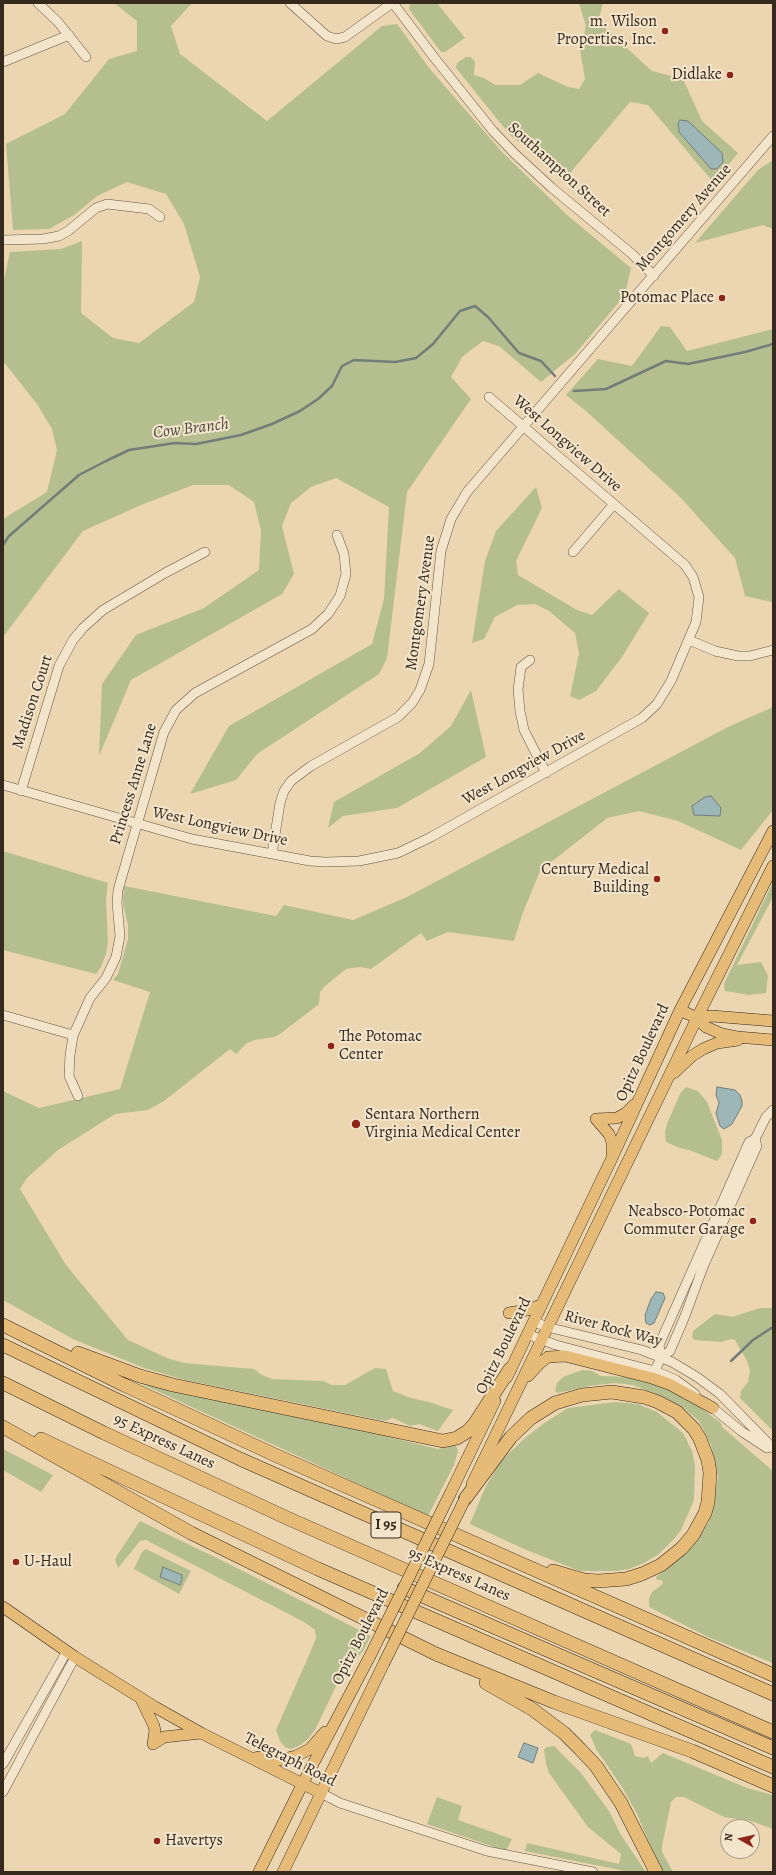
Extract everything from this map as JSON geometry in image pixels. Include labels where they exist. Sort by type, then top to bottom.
[{"type":"highway","points":[[3,1323],[89,1358],[140,1376],[173,1385],[444,1441],[457,1438],[468,1431],[475,1424],[510,1369]]},
{"type":"highway","points":[[3,1323],[194,1418],[773,1675]]},
{"type":"highway","name":"I 95","points":[[3,1345],[240,1459],[773,1694]]},
{"type":"highway","name":"95 Express Lanes","points":[[3,1383],[104,1433],[287,1518],[773,1732]]},
{"type":"highway","points":[[464,1499],[511,1437],[531,1418],[555,1403],[582,1395],[612,1392],[628,1393],[658,1402],[681,1416],[694,1429],[700,1439],[708,1460],[710,1473],[710,1489],[705,1513],[699,1526],[687,1542],[672,1557],[661,1565],[642,1574],[626,1579],[598,1581],[551,1571],[498,1554]]},
{"type":"highway","points":[[3,1421],[318,1569],[773,1768]]},
{"type":"highway","points":[[3,1427],[191,1532],[436,1654],[532,1709],[575,1744],[596,1766],[621,1803],[656,1872]]},
{"type":"highway","points":[[404,1588],[773,1748]]},
{"type":"highway","points":[[436,1654],[554,1702],[692,1751],[773,1786]]},
{"type":"main road","name":"Opitz Boulevard","points":[[259,1872],[404,1588],[612,1158],[680,1010],[773,831]]},
{"type":"main road","name":"Opitz Boulevard","points":[[283,1872],[540,1340],[669,1078],[696,1018],[773,866]]},
{"type":"main road","points":[[680,1010],[696,1018],[706,1027],[718,1032],[749,1038],[773,1040]]},
{"type":"main road","points":[[696,1018],[712,1016],[773,1020]]},
{"type":"main road","points":[[669,1078],[692,1056],[703,1049],[717,1043],[749,1038]]},
{"type":"main road","points":[[612,1158],[612,1142],[610,1135],[596,1119],[618,1117],[630,1110],[640,1098]]},
{"type":"main road","points":[[509,1313],[523,1312],[541,1305]]},
{"type":"main road","points":[[514,1394],[540,1363],[548,1357],[562,1355],[658,1380],[681,1389],[713,1408]]},
{"type":"main road","name":"Telegraph Road","points":[[3,1607],[71,1654],[141,1699],[201,1733],[321,1793]]},
{"type":"main road","points":[[243,1754],[279,1760],[300,1754],[310,1749],[325,1732],[349,1697]]},
{"type":"main road","points":[[141,1699],[154,1726],[155,1732],[153,1744],[164,1737],[201,1733]]},
{"type":"street","points":[[38,3],[69,35],[86,57]]},
{"type":"street","points":[[290,3],[327,36],[336,39],[345,37],[393,3]]},
{"type":"street","name":"Southampton Street","points":[[393,3],[470,102],[515,154],[552,188],[632,254],[654,276]]},
{"type":"street","points":[[3,62],[69,35]]},
{"type":"street","name":"Montgomery Avenue","points":[[272,854],[280,803],[291,781],[310,766],[398,717],[408,708],[420,690],[429,664],[439,558],[450,523],[459,504],[472,485],[654,276],[773,136]]},
{"type":"street","points":[[3,240],[43,240],[60,236],[96,208],[107,204],[149,209],[160,217]]},
{"type":"street","name":"West Longview Drive","points":[[3,785],[192,839],[310,861],[359,861],[398,853],[431,837],[636,723],[650,712],[671,681],[696,622],[699,606],[697,587],[693,577],[685,565],[489,397]]},
{"type":"street","points":[[573,552],[614,504]]},
{"type":"street","name":"Princess Anne Lane","points":[[78,1096],[69,1076],[73,1035],[90,998],[106,978],[116,957],[120,936],[117,903],[118,890],[164,732],[170,720],[181,705],[195,693],[312,629],[328,614],[340,596],[346,574],[344,554],[337,535]]},
{"type":"street","name":"Madison Court","points":[[21,791],[59,666],[73,640],[83,628],[103,610],[165,573],[205,552]]},
{"type":"street","points":[[689,640],[715,651],[738,656],[756,655],[773,650]]},
{"type":"street","points":[[530,660],[521,667],[518,690],[520,711],[524,730],[546,773]]},
{"type":"street","points":[[3,1015],[73,1035]]},
{"type":"street","points":[[655,1371],[661,1357],[670,1351],[703,1267],[757,1146],[755,1139],[766,1117],[773,1110]]},
{"type":"street","name":"River Rock Way","points":[[533,1321],[547,1327],[642,1350],[661,1357],[697,1377],[720,1394],[773,1448]]},
{"type":"street","name":"River Rock Way","points":[[526,1334],[540,1340],[593,1356],[655,1371],[676,1380],[773,1452]]},
{"type":"street","points":[[3,1764],[71,1654]]},
{"type":"street","points":[[3,1792],[71,1654]]},
{"type":"street","name":"Telegraph Road","points":[[321,1793],[340,1803],[488,1851],[593,1872]]},
{"type":"green space","points":[[114,3],[192,3],[171,26],[180,54],[267,121],[382,26],[397,24],[429,68],[503,153],[567,215],[631,268],[625,295],[575,354],[541,382],[499,346],[483,341],[462,357],[451,377],[471,399],[407,492],[387,658],[379,674],[257,754],[236,780],[190,794],[229,726],[372,644],[384,599],[389,507],[336,478],[311,487],[291,503],[282,526],[294,574],[282,594],[131,680],[99,756],[102,684],[136,635],[204,608],[259,570],[261,530],[254,502],[229,485],[193,485],[141,505],[83,531],[3,637],[3,519],[47,492],[57,450],[52,429],[37,404],[3,361],[3,284],[10,252],[61,249],[82,241],[81,313],[113,338],[139,343],[194,302],[200,277],[184,224],[166,194],[127,182],[97,196],[74,215],[49,229],[13,230],[6,144],[65,114],[109,59],[137,51],[137,21]]},
{"type":"green space","points":[[410,3],[437,3],[465,38],[445,52],[441,52],[409,9]]},
{"type":"green space","points":[[579,3],[603,3],[598,22],[652,71],[683,79],[702,121],[738,153],[714,183],[648,105],[630,102],[565,179],[510,135],[456,68],[457,63],[466,57],[471,57],[475,62],[474,75],[484,78],[495,85],[520,85],[538,73],[568,87],[579,89],[585,79],[580,50],[586,26]]},
{"type":"green space","points":[[773,160],[773,229],[763,225],[695,243],[758,170]]},
{"type":"green space","points":[[661,326],[670,327],[687,351],[773,329],[772,602],[745,596],[735,558],[680,497],[586,411],[566,395],[598,359],[632,366]]},
{"type":"green space","points":[[536,487],[542,508],[516,561],[518,575],[577,610],[592,615],[619,589],[649,613],[622,657],[596,691],[579,700],[570,696],[579,653],[575,633],[549,611],[535,604],[517,605],[495,617],[484,639],[472,643],[485,561],[496,531]]},
{"type":"green space","points":[[471,690],[486,757],[397,808],[343,816],[328,828],[334,802],[420,753],[451,726]]},
{"type":"green space","points":[[773,707],[773,810],[741,850],[678,821],[639,811],[607,818],[540,871],[522,915],[514,941],[448,932],[427,941],[421,933],[371,969],[360,967],[346,969],[320,992],[319,1004],[280,1034],[274,1037],[247,1043],[236,1054],[230,1049],[164,1101],[148,1110],[115,1114],[58,1150],[27,1178],[20,1189],[66,1265],[128,1340],[167,1358],[184,1363],[254,1369],[262,1375],[272,1379],[323,1381],[332,1385],[345,1385],[375,1368],[386,1369],[393,1391],[411,1398],[453,1410],[438,1431],[419,1424],[410,1426],[393,1418],[385,1421],[185,1380],[144,1368],[73,1339],[3,1300],[3,1091],[39,1108],[120,1089],[150,992],[113,980],[118,974],[128,939],[128,925],[123,904],[124,886],[276,916],[284,905],[353,920],[407,897],[728,727]]},
{"type":"green space","points":[[3,851],[108,883],[106,899],[108,942],[106,954],[101,967],[96,974],[3,950]]},
{"type":"green space","points":[[773,882],[773,897],[737,965],[761,962],[768,976],[766,993],[749,995],[725,991],[724,984]]},
{"type":"green space","points":[[686,1087],[698,1091],[707,1102],[722,1140],[722,1154],[717,1161],[666,1142],[665,1132],[667,1124],[680,1094]]},
{"type":"green space","points":[[760,1308],[773,1308],[773,1431],[740,1398],[741,1391],[748,1382],[750,1371],[747,1361],[735,1340],[731,1339],[721,1342],[695,1340],[692,1338],[693,1331],[715,1314],[732,1317]]},
{"type":"green space","points":[[582,1370],[592,1371],[601,1376],[626,1377],[666,1387],[686,1397],[721,1423],[722,1427],[773,1471],[773,1663],[708,1637],[649,1607],[649,1599],[652,1592],[663,1584],[662,1580],[657,1580],[656,1577],[691,1548],[709,1522],[718,1477],[711,1445],[699,1421],[685,1409],[666,1398],[633,1385],[615,1383],[589,1386],[558,1393],[555,1391],[557,1383],[563,1377]]},
{"type":"green space","points":[[131,1379],[438,1449],[456,1445],[458,1451],[454,1465],[428,1516]]},
{"type":"green space","points":[[615,1402],[638,1404],[657,1412],[683,1433],[692,1451],[695,1465],[694,1500],[681,1530],[659,1554],[644,1563],[629,1569],[617,1571],[580,1571],[524,1549],[470,1524],[485,1488],[500,1462],[525,1438],[568,1408]]},
{"type":"green space","points":[[3,1449],[53,1475],[41,1492],[3,1470]]},
{"type":"green space","points":[[140,1521],[371,1636],[363,1651],[338,1682],[315,1730],[308,1739],[299,1746],[291,1749],[285,1747],[280,1741],[276,1730],[316,1638],[315,1630],[304,1622],[146,1540],[140,1541],[118,1568],[115,1560]]},
{"type":"green space","points":[[146,1549],[191,1571],[179,1594],[134,1569],[142,1552]]},
{"type":"green space","points":[[595,1730],[631,1744],[635,1756],[644,1758],[648,1756],[651,1763],[663,1753],[747,1788],[773,1795],[773,1829],[760,1824],[760,1819],[738,1819],[724,1817],[684,1797],[676,1797],[671,1802],[662,1846],[662,1852],[673,1872],[662,1872],[636,1812],[622,1787],[596,1749],[590,1735]]},
{"type":"green space","points":[[554,1746],[581,1773],[609,1811],[621,1835],[646,1872],[630,1872],[525,1851],[527,1843],[619,1864],[621,1854],[588,1827],[549,1773],[544,1750],[546,1747]]},
{"type":"green space","points":[[437,1797],[462,1806],[458,1820],[512,1839],[506,1851],[427,1824]]},
{"type":"water","points":[[680,120],[688,121],[722,153],[723,162],[717,169],[711,169],[679,132],[678,123]]},
{"type":"water","points":[[711,796],[721,808],[720,816],[694,815],[692,806],[705,797]]},
{"type":"water","points":[[717,1087],[735,1090],[740,1095],[742,1101],[742,1106],[732,1124],[724,1129],[720,1126],[716,1113],[719,1103],[716,1095]]},
{"type":"water","points":[[656,1292],[663,1293],[665,1298],[654,1323],[650,1325],[646,1323],[645,1315],[651,1299]]},
{"type":"water","points":[[163,1567],[182,1575],[180,1585],[160,1577]]},
{"type":"water","points":[[524,1743],[538,1748],[533,1763],[518,1757]]},
{"type":"waterway","name":"Cow Branch","points":[[3,545],[9,536],[79,475],[106,461],[129,450],[175,443],[196,444],[241,435],[272,424],[300,411],[318,399],[332,386],[342,366],[354,360],[395,362],[416,358],[433,344],[460,311],[475,306],[488,317],[519,353],[541,361],[555,376]]},
{"type":"waterway","name":"Cow Branch","points":[[574,391],[606,389],[666,361],[688,364],[745,352],[773,344]]},
{"type":"waterway","points":[[731,1361],[753,1340],[773,1327]]},
{"type":"place","name":"m. Wilson Properties, Inc.","points":[[665,31]]},
{"type":"place","name":"Didlake","points":[[730,75]]},
{"type":"place","name":"Potomac Place","points":[[722,298]]},
{"type":"place","name":"Century Medical Building","points":[[657,879]]},
{"type":"place","name":"The Potomac Center","points":[[331,1046]]},
{"type":"place","name":"Sentara Northern Virginia Medical Center","points":[[356,1124]]},
{"type":"place","name":"Neabsco-Potomac Commuter Garage","points":[[753,1221]]},
{"type":"place","name":"U-Haul","points":[[16,1562]]},
{"type":"place","name":"Havertys","points":[[157,1841]]}]
